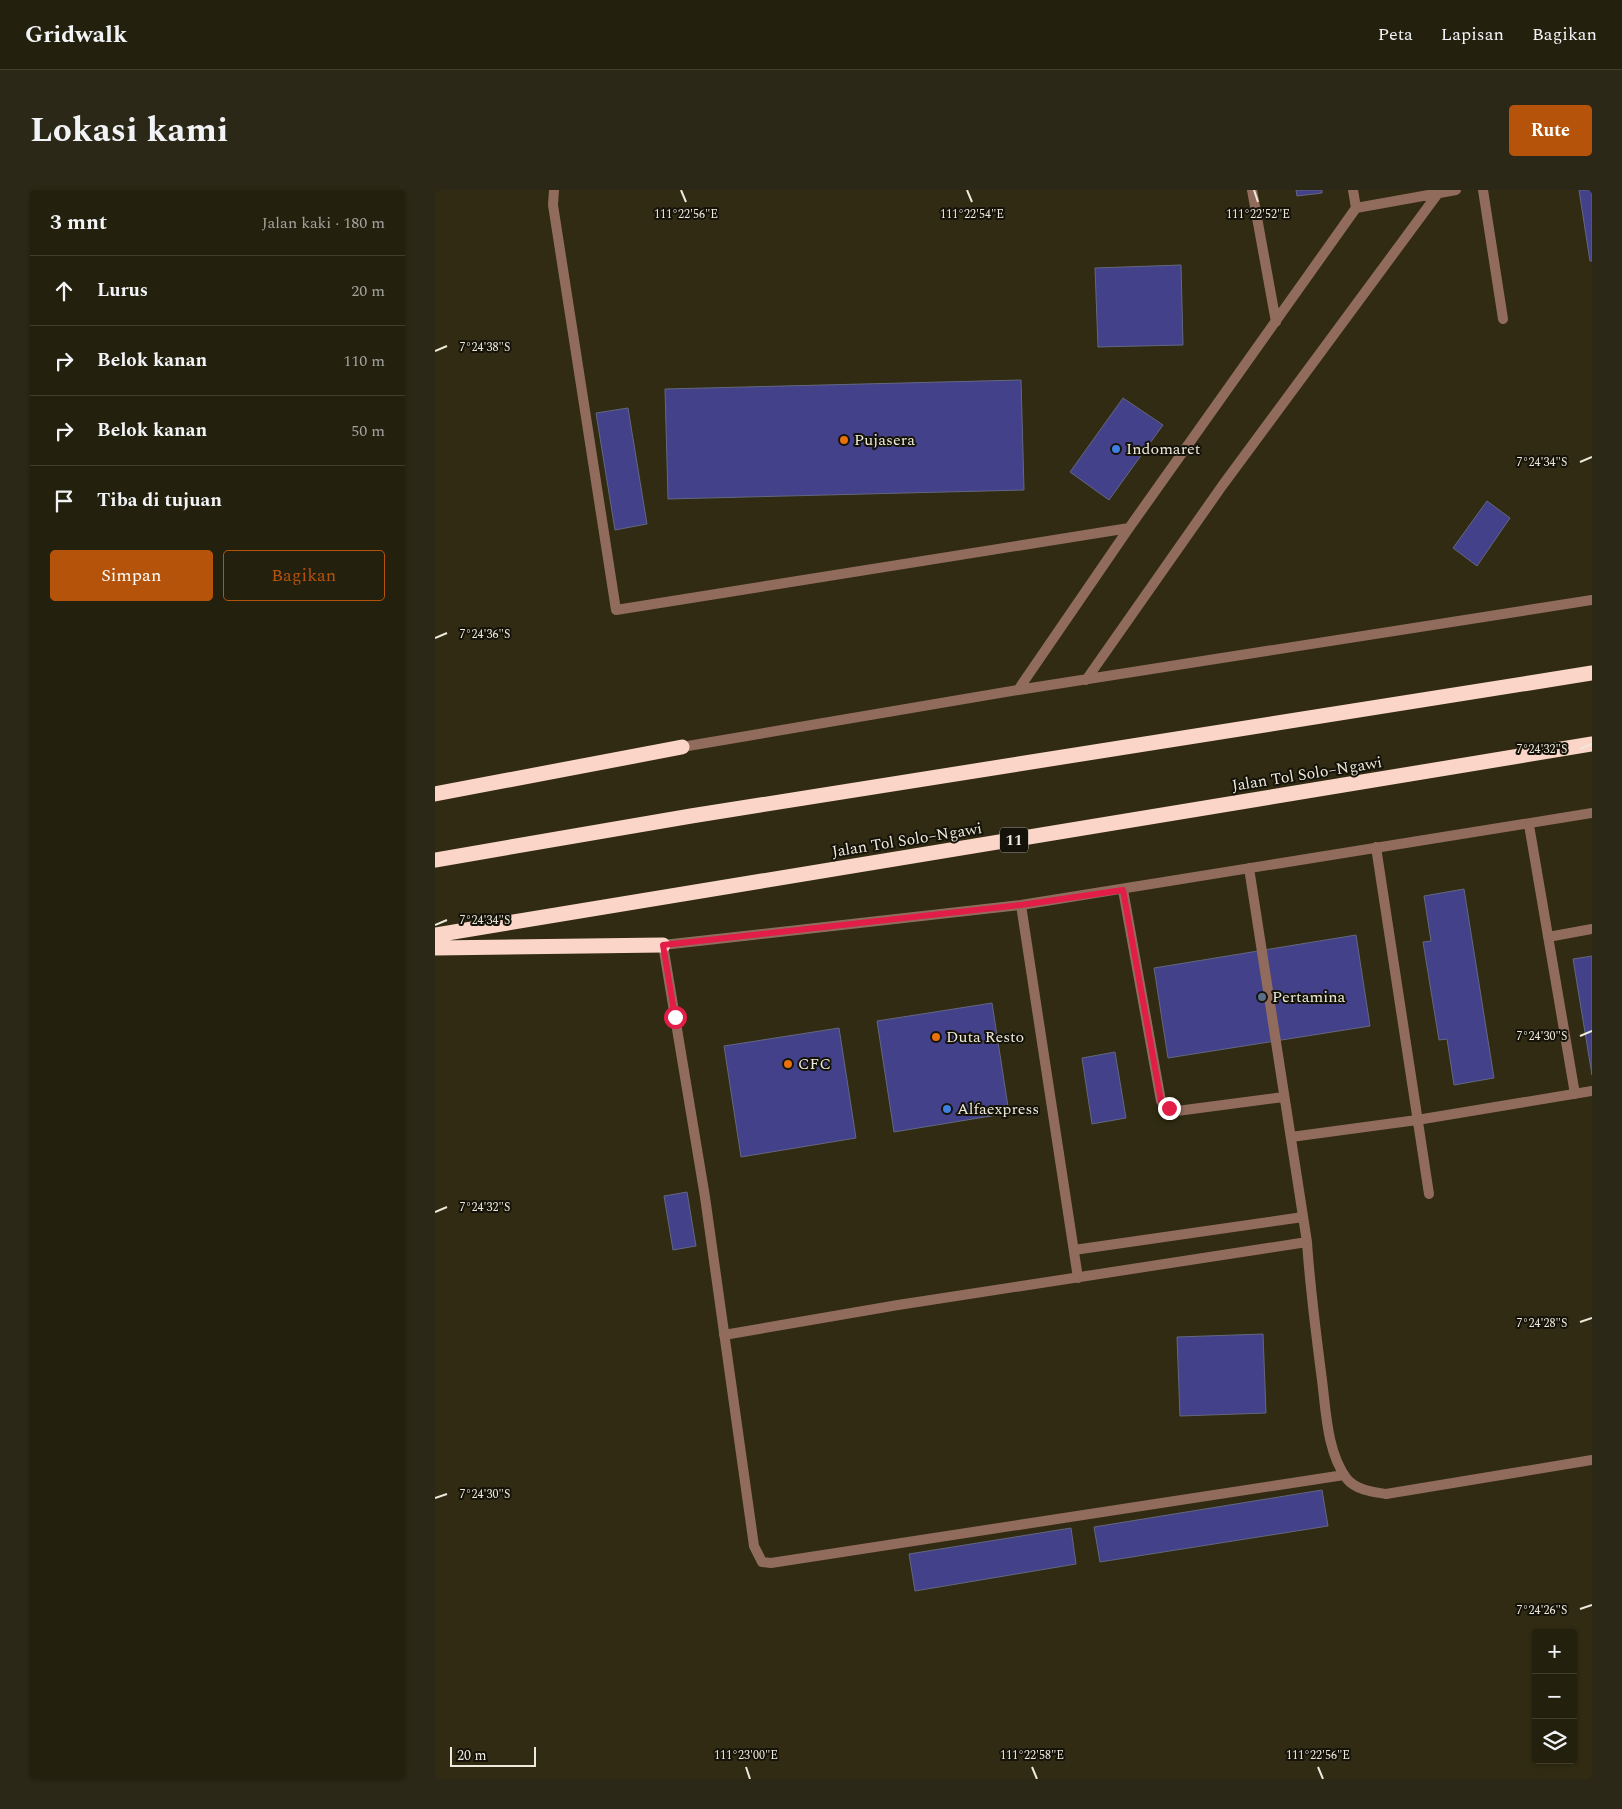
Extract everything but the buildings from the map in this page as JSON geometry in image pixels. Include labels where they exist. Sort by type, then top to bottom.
[{"type":"highway","points":[[435,860],[691,816],[1592,673]]},
{"type":"highway","name":"Jalan Tol Solo–Ngawi","points":[[435,935],[1592,744]]},
{"type":"highway","points":[[435,794],[682,747]]},
{"type":"highway","points":[[435,948],[663,945]]},
{"type":"lane","points":[[554,190],[553,205],[616,610],[1129,528]]},
{"type":"lane","points":[[1252,190],[1275,322]]},
{"type":"lane","points":[[1353,190],[1356,208]]},
{"type":"lane","points":[[1018,690],[1129,528],[1356,208],[1456,190]]},
{"type":"lane","points":[[1483,190],[1503,319]]},
{"type":"lane","points":[[1086,680],[1228,478],[1439,192]]},
{"type":"lane","points":[[682,747],[1018,690],[1592,600]]},
{"type":"lane","points":[[1345,1475],[771,1563],[762,1562],[754,1546],[705,1197],[663,945],[1021,905],[1123,890],[1376,847],[1529,825],[1592,813]]},
{"type":"lane","points":[[1529,825],[1575,1094]]},
{"type":"lane","points":[[1376,847],[1429,1194]]},
{"type":"lane","points":[[1249,868],[1307,1242],[1311,1301],[1328,1426],[1338,1465],[1349,1481],[1367,1491],[1386,1494],[1592,1460]]},
{"type":"lane","points":[[1123,890],[1161,1101],[1177,1112],[1284,1096]]},
{"type":"lane","points":[[1021,905],[1078,1278]]},
{"type":"lane","points":[[1548,937],[1592,929]]},
{"type":"lane","points":[[1291,1137],[1417,1120],[1592,1091]]},
{"type":"lane","points":[[1074,1250],[1303,1217]]},
{"type":"lane","points":[[724,1335],[1307,1242]]},
{"type":"place","name":"Pujasera","points":[[844,440]]},
{"type":"place","name":"Indomaret","points":[[1116,449]]},
{"type":"place","name":"Pertamina","points":[[1262,997]]},
{"type":"place","name":"Duta Resto","points":[[936,1037]]},
{"type":"place","name":"CFC","points":[[788,1064]]},
{"type":"place","name":"Alfaexpress","points":[[947,1109]]},
{"type":"route","points":[[675,1017],[663,945],[1021,905],[1123,890],[1161,1101],[1169,1108]]}]
